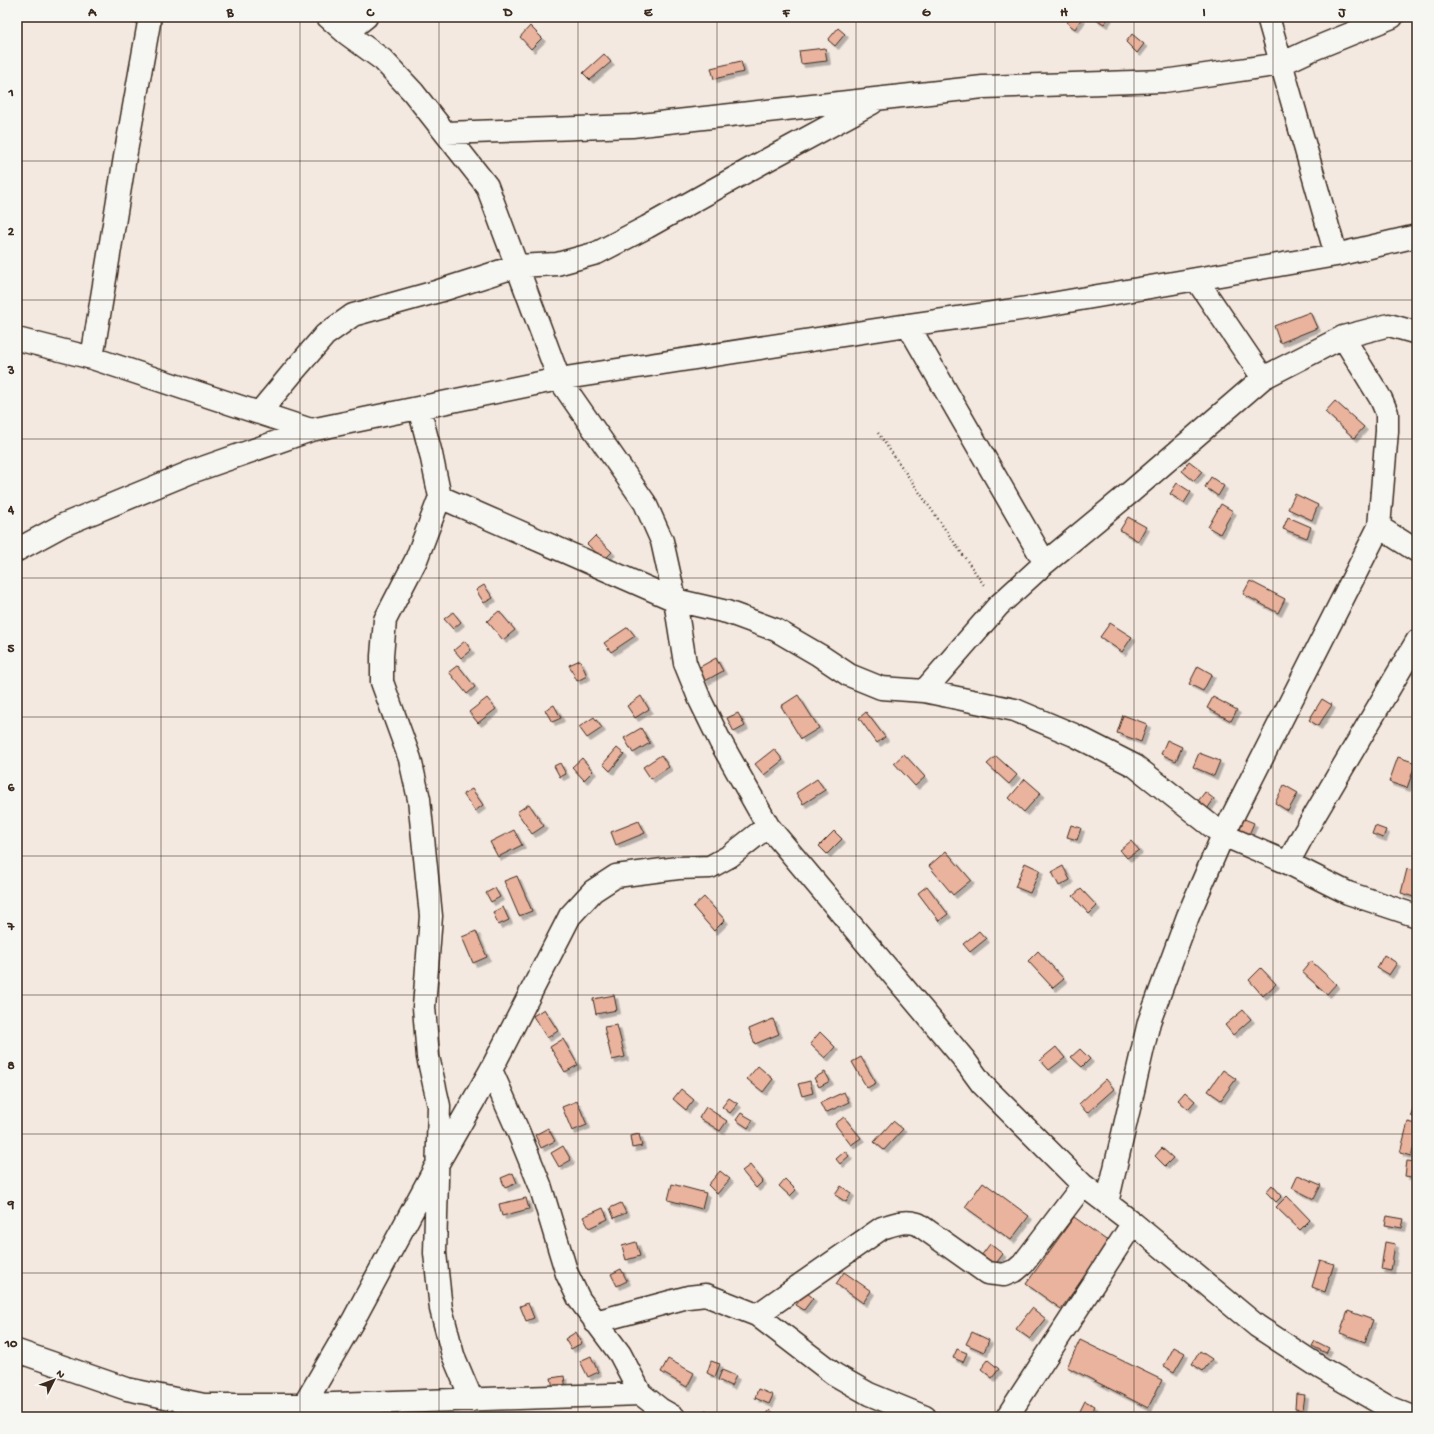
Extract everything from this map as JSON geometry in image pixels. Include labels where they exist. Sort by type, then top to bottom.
[{"type":"street","points":[[92,358],[150,17]]},
{"type":"street","points":[[328,17],[346,33],[382,60],[413,92],[487,186],[559,379],[645,503],[662,541],[675,600],[685,663],[700,700],[720,740],[768,826],[963,1058],[982,1084],[1083,1185],[1133,1223],[1257,1326],[1341,1380],[1388,1407],[1413,1417]]},
{"type":"street","points":[[346,33],[366,17]]},
{"type":"street","points":[[1268,17],[1336,254]]},
{"type":"street","points":[[446,133],[632,126],[983,87],[1164,81],[1281,64],[1392,17]]},
{"type":"street","points":[[259,413],[292,372],[325,335],[353,315],[439,291],[517,266],[557,264],[597,252],[647,227],[772,157],[882,98]]},
{"type":"street","points":[[17,550],[63,525],[191,472],[311,430],[559,379],[1034,307],[1336,254],[1417,236]]},
{"type":"street","points":[[1196,279],[1263,378]]},
{"type":"street","points":[[908,325],[1045,563]]},
{"type":"street","points":[[924,691],[998,606],[1045,563],[1132,491],[1263,378],[1344,336],[1389,326],[1417,333]]},
{"type":"street","points":[[1107,1203],[1149,1022],[1188,916],[1223,835],[1379,527],[1387,431],[1387,413],[1344,336]]},
{"type":"street","points":[[17,338],[92,358],[311,430]]},
{"type":"street","points":[[419,408],[440,497],[416,560],[385,620],[382,656],[382,682],[410,759],[419,799],[431,916],[424,1007],[428,1057],[439,1106],[435,1253],[441,1309],[453,1355],[472,1400]]},
{"type":"street","points":[[440,497],[675,600],[727,612],[776,630],[819,655],[849,675],[881,688],[924,691],[1014,710],[1074,735],[1135,766],[1223,835],[1288,863],[1348,893],[1417,916]]},
{"type":"street","points":[[1379,527],[1417,551]]},
{"type":"street","points":[[1288,863],[1417,641]]},
{"type":"street","points":[[302,1411],[354,1319],[438,1163],[491,1070],[570,916],[594,891],[616,876],[678,868],[710,867],[730,856],[768,826]]},
{"type":"street","points":[[491,1070],[540,1185],[568,1274],[579,1299],[620,1354],[641,1394],[660,1409],[674,1417]]},
{"type":"street","points":[[757,1315],[882,1228],[901,1222],[918,1224],[987,1273],[1004,1275],[1016,1270],[1023,1264],[1083,1185]]},
{"type":"street","points":[[1007,1417],[1133,1223]]},
{"type":"street","points":[[595,1322],[688,1297],[706,1295],[757,1315],[834,1374],[869,1394],[921,1416]]},
{"type":"street","points":[[17,1351],[127,1388],[204,1405],[302,1411],[472,1400],[641,1394]]},
{"type":"path","points":[[878,433],[998,606]]},
{"type":"building","points":[[1071,17],[1082,18],[1075,29],[1067,23]]},
{"type":"building","points":[[1093,17],[1109,17],[1104,24]]},
{"type":"building","points":[[530,26],[542,38],[531,49],[520,37]]},
{"type":"building","points":[[838,28],[845,34],[835,46],[828,40]]},
{"type":"building","points":[[1132,34],[1144,44],[1137,53],[1126,42]]},
{"type":"building","points":[[825,48],[827,61],[801,64],[799,51]]},
{"type":"building","points":[[604,54],[611,62],[590,80],[583,73]]},
{"type":"building","points":[[741,61],[744,72],[714,79],[711,68]]},
{"type":"building","points":[[1310,312],[1317,328],[1280,343],[1274,326]]},
{"type":"building","points":[[1335,401],[1364,427],[1354,438],[1325,412]]},
{"type":"building","points":[[1189,461],[1202,471],[1194,481],[1182,471]]},
{"type":"building","points":[[1211,477],[1224,486],[1218,496],[1205,487]]},
{"type":"building","points":[[1177,483],[1191,492],[1184,503],[1170,494]]},
{"type":"building","points":[[1295,494],[1318,505],[1312,520],[1288,509]]},
{"type":"building","points":[[1221,504],[1233,511],[1220,534],[1208,527]]},
{"type":"building","points":[[1128,517],[1146,527],[1138,541],[1120,530]]},
{"type":"building","points":[[1288,517],[1311,527],[1307,538],[1283,529]]},
{"type":"building","points":[[595,536],[612,552],[604,560],[587,544]]},
{"type":"building","points":[[1250,581],[1285,599],[1278,613],[1243,594]]},
{"type":"building","points":[[484,585],[493,598],[484,603],[476,590]]},
{"type":"building","points":[[499,611],[515,630],[503,640],[487,621]]},
{"type":"building","points":[[453,612],[461,622],[453,629],[444,619]]},
{"type":"building","points":[[1110,623],[1132,637],[1122,652],[1100,637]]},
{"type":"building","points":[[628,627],[635,636],[611,652],[604,643]]},
{"type":"building","points":[[465,641],[471,650],[461,658],[454,650]]},
{"type":"building","points":[[716,658],[723,671],[705,681],[698,668]]},
{"type":"building","points":[[580,660],[587,676],[577,681],[569,665]]},
{"type":"building","points":[[458,665],[475,687],[467,694],[449,672]]},
{"type":"building","points":[[1198,666],[1212,674],[1203,691],[1189,684]]},
{"type":"building","points":[[798,695],[819,728],[801,739],[781,706]]},
{"type":"building","points":[[641,696],[649,709],[635,718],[627,706]]},
{"type":"building","points":[[1213,697],[1237,710],[1231,721],[1207,708]]},
{"type":"building","points":[[487,698],[496,709],[478,723],[469,712]]},
{"type":"building","points":[[1322,699],[1332,705],[1318,726],[1309,720]]},
{"type":"building","points":[[554,705],[561,718],[552,722],[545,710]]},
{"type":"building","points":[[866,712],[885,737],[877,743],[859,718]]},
{"type":"building","points":[[738,713],[745,726],[734,732],[727,718]]},
{"type":"building","points":[[1123,715],[1147,724],[1141,742],[1117,733]]},
{"type":"building","points":[[594,717],[602,728],[587,738],[579,727]]},
{"type":"building","points":[[641,728],[650,743],[633,753],[624,738]]},
{"type":"building","points":[[1167,740],[1182,747],[1176,761],[1161,754]]},
{"type":"building","points":[[617,748],[624,754],[610,771],[603,764]]},
{"type":"building","points":[[774,749],[783,760],[764,775],[755,764]]},
{"type":"building","points":[[1199,753],[1220,761],[1214,776],[1193,767]]},
{"type":"building","points":[[904,754],[925,777],[915,786],[894,763]]},
{"type":"building","points":[[661,755],[669,767],[651,779],[643,767]]},
{"type":"building","points":[[996,756],[1017,775],[1009,784],[987,764]]},
{"type":"building","points":[[1398,757],[1416,763],[1407,788],[1389,782]]},
{"type":"building","points":[[582,758],[593,771],[584,780],[572,767]]},
{"type":"building","points":[[560,763],[566,774],[560,777],[554,766]]},
{"type":"building","points":[[817,779],[825,790],[803,804],[796,793]]},
{"type":"building","points":[[1025,779],[1041,793],[1024,812],[1009,798]]},
{"type":"building","points":[[1284,785],[1298,793],[1288,811],[1275,803]]},
{"type":"building","points":[[472,789],[483,805],[475,811],[463,794]]},
{"type":"building","points":[[1205,792],[1214,799],[1205,812],[1195,805]]},
{"type":"building","points":[[529,804],[544,826],[532,834],[517,812]]},
{"type":"building","points":[[1242,818],[1254,823],[1248,837],[1236,831]]},
{"type":"building","points":[[639,821],[645,833],[616,845],[611,832]]},
{"type":"building","points":[[1071,825],[1081,828],[1077,840],[1067,837]]},
{"type":"building","points":[[1375,826],[1386,830],[1383,838],[1372,834]]},
{"type":"building","points":[[514,830],[522,845],[498,857],[490,842]]},
{"type":"building","points":[[834,831],[842,839],[827,854],[819,846]]},
{"type":"building","points":[[1131,841],[1139,850],[1127,858],[1120,850]]},
{"type":"building","points":[[946,851],[971,880],[953,895],[929,866]]},
{"type":"building","points":[[1025,863],[1040,870],[1030,893],[1015,887]]},
{"type":"building","points":[[1063,866],[1070,880],[1059,886],[1052,872]]},
{"type":"building","points":[[1407,869],[1417,872],[1417,898],[1401,893]]},
{"type":"building","points":[[517,876],[532,911],[519,916],[504,881]]},
{"type":"building","points":[[927,886],[948,914],[939,921],[918,893]]},
{"type":"building","points":[[495,888],[500,897],[491,902],[486,893]]},
{"type":"building","points":[[1081,889],[1097,906],[1089,914],[1073,896]]},
{"type":"building","points":[[704,897],[725,920],[714,931],[693,907]]},
{"type":"building","points":[[503,907],[509,920],[498,925],[493,912]]},
{"type":"building","points":[[476,931],[487,957],[473,963],[462,937]]},
{"type":"building","points":[[979,931],[986,939],[970,952],[963,944]]},
{"type":"building","points":[[1038,951],[1064,979],[1053,988],[1028,961]]},
{"type":"building","points":[[1384,955],[1397,963],[1389,975],[1377,968]]},
{"type":"building","points":[[1311,961],[1336,984],[1327,994],[1302,972]]},
{"type":"building","points":[[1261,968],[1276,984],[1263,996],[1249,980]]},
{"type":"building","points":[[614,995],[617,1010],[596,1014],[593,999]]},
{"type":"building","points":[[544,1009],[558,1031],[547,1038],[533,1016]]},
{"type":"building","points":[[1243,1010],[1251,1019],[1233,1035],[1225,1025]]},
{"type":"building","points":[[773,1019],[779,1034],[755,1044],[749,1029]]},
{"type":"building","points":[[617,1025],[625,1057],[612,1060],[604,1027]]},
{"type":"building","points":[[820,1032],[835,1047],[825,1058],[810,1044]]},
{"type":"building","points":[[563,1039],[578,1065],[565,1072],[550,1047]]},
{"type":"building","points":[[1056,1047],[1065,1058],[1049,1070],[1040,1060]]},
{"type":"building","points":[[1080,1049],[1090,1059],[1082,1067],[1071,1057]]},
{"type":"building","points":[[861,1057],[876,1083],[867,1088],[852,1062]]},
{"type":"building","points":[[758,1066],[773,1079],[763,1092],[747,1079]]},
{"type":"building","points":[[1223,1070],[1236,1079],[1221,1100],[1208,1091]]},
{"type":"building","points":[[825,1072],[830,1081],[819,1087],[814,1078]]},
{"type":"building","points":[[1106,1079],[1114,1089],[1087,1113],[1079,1104]]},
{"type":"building","points":[[810,1081],[813,1093],[802,1096],[798,1084]]},
{"type":"building","points":[[681,1089],[694,1100],[686,1110],[673,1099]]},
{"type":"building","points":[[844,1092],[849,1102],[825,1113],[820,1103]]},
{"type":"building","points":[[1185,1092],[1195,1101],[1188,1109],[1178,1100]]},
{"type":"building","points":[[729,1098],[738,1104],[730,1113],[722,1107]]},
{"type":"building","points":[[1415,1099],[1417,1100],[1417,1118],[1411,1116]]},
{"type":"building","points":[[577,1101],[587,1125],[572,1131],[562,1107]]},
{"type":"building","points":[[706,1107],[727,1121],[720,1131],[699,1118]]},
{"type":"building","points":[[741,1113],[753,1120],[748,1128],[736,1120]]},
{"type":"building","points":[[844,1117],[861,1138],[851,1145],[835,1124]]},
{"type":"building","points":[[893,1121],[903,1129],[884,1150],[874,1142]]},
{"type":"building","points":[[1408,1122],[1417,1124],[1417,1136],[1411,1156],[1400,1153]]},
{"type":"building","points":[[548,1128],[555,1141],[541,1148],[535,1135]]},
{"type":"building","points":[[639,1134],[642,1146],[632,1148],[630,1136]]},
{"type":"building","points":[[563,1146],[571,1160],[559,1167],[551,1153]]},
{"type":"building","points":[[1162,1148],[1173,1158],[1165,1166],[1155,1156]]},
{"type":"building","points":[[845,1151],[849,1156],[840,1164],[836,1159]]},
{"type":"building","points":[[1407,1161],[1417,1162],[1417,1178],[1405,1176]]},
{"type":"building","points":[[750,1165],[763,1181],[756,1188],[742,1171]]},
{"type":"building","points":[[720,1171],[730,1179],[717,1194],[708,1185]]},
{"type":"building","points":[[513,1173],[517,1183],[505,1188],[501,1178]]},
{"type":"building","points":[[1298,1175],[1321,1185],[1314,1199],[1292,1188]]},
{"type":"building","points":[[785,1179],[796,1190],[790,1196],[779,1186]]},
{"type":"building","points":[[983,1182],[1029,1216],[1011,1240],[965,1207]]},
{"type":"building","points":[[672,1184],[706,1193],[702,1209],[668,1200]]},
{"type":"building","points":[[1272,1185],[1282,1196],[1276,1202],[1266,1192]]},
{"type":"building","points":[[841,1186],[851,1193],[846,1202],[835,1195]]},
{"type":"building","points":[[1287,1196],[1310,1220],[1300,1230],[1276,1207]]},
{"type":"building","points":[[526,1198],[529,1209],[502,1216],[499,1204]]},
{"type":"building","points":[[621,1203],[626,1213],[614,1218],[610,1208]]},
{"type":"building","points":[[603,1208],[608,1219],[589,1228],[583,1217]]},
{"type":"building","points":[[1387,1216],[1404,1219],[1402,1228],[1385,1225]]},
{"type":"building","points":[[1074,1217],[1109,1242],[1061,1309],[1026,1284]]},
{"type":"building","points":[[636,1242],[640,1256],[626,1260],[622,1246]]},
{"type":"building","points":[[1385,1242],[1395,1244],[1391,1271],[1381,1269]]},
{"type":"building","points":[[990,1244],[1003,1254],[994,1266],[981,1256]]},
{"type":"building","points":[[1320,1260],[1334,1264],[1325,1292],[1312,1287]]},
{"type":"building","points":[[621,1269],[627,1281],[617,1286],[611,1274]]},
{"type":"building","points":[[844,1272],[871,1291],[863,1303],[836,1284]]},
{"type":"building","points":[[806,1292],[813,1298],[804,1310],[796,1305]]},
{"type":"building","points":[[528,1303],[534,1318],[526,1321],[520,1306]]},
{"type":"building","points":[[1032,1308],[1046,1319],[1030,1339],[1016,1329]]},
{"type":"building","points":[[1348,1311],[1373,1320],[1365,1342],[1340,1333]]},
{"type":"building","points":[[576,1332],[582,1343],[571,1349],[565,1339]]},
{"type":"building","points":[[972,1332],[989,1340],[984,1352],[966,1344]]},
{"type":"building","points":[[1080,1340],[1162,1380],[1148,1408],[1067,1367]]},
{"type":"building","points":[[1315,1341],[1329,1348],[1326,1353],[1312,1346]]},
{"type":"building","points":[[1174,1347],[1185,1353],[1174,1372],[1164,1366]]},
{"type":"building","points":[[957,1349],[967,1353],[963,1362],[953,1358]]},
{"type":"building","points":[[1200,1351],[1212,1359],[1203,1371],[1192,1364]]},
{"type":"building","points":[[591,1356],[598,1372],[588,1377],[580,1361]]},
{"type":"building","points":[[668,1359],[694,1373],[687,1387],[661,1372]]},
{"type":"building","points":[[988,1360],[999,1369],[992,1378],[981,1369]]},
{"type":"building","points":[[711,1361],[720,1364],[715,1377],[707,1373]]},
{"type":"building","points":[[722,1370],[736,1376],[731,1386],[718,1380]]},
{"type":"building","points":[[564,1376],[566,1390],[554,1392],[551,1378]]},
{"type":"building","points":[[758,1389],[773,1395],[769,1404],[755,1398]]},
{"type":"building","points":[[1296,1394],[1305,1395],[1303,1410],[1295,1409]]},
{"type":"building","points":[[1085,1401],[1095,1406],[1090,1417],[1082,1417],[1078,1415]]},
{"type":"building","points":[[705,1410],[715,1414],[714,1417],[702,1417]]},
{"type":"building","points":[[770,1410],[778,1417],[764,1417]]}]
